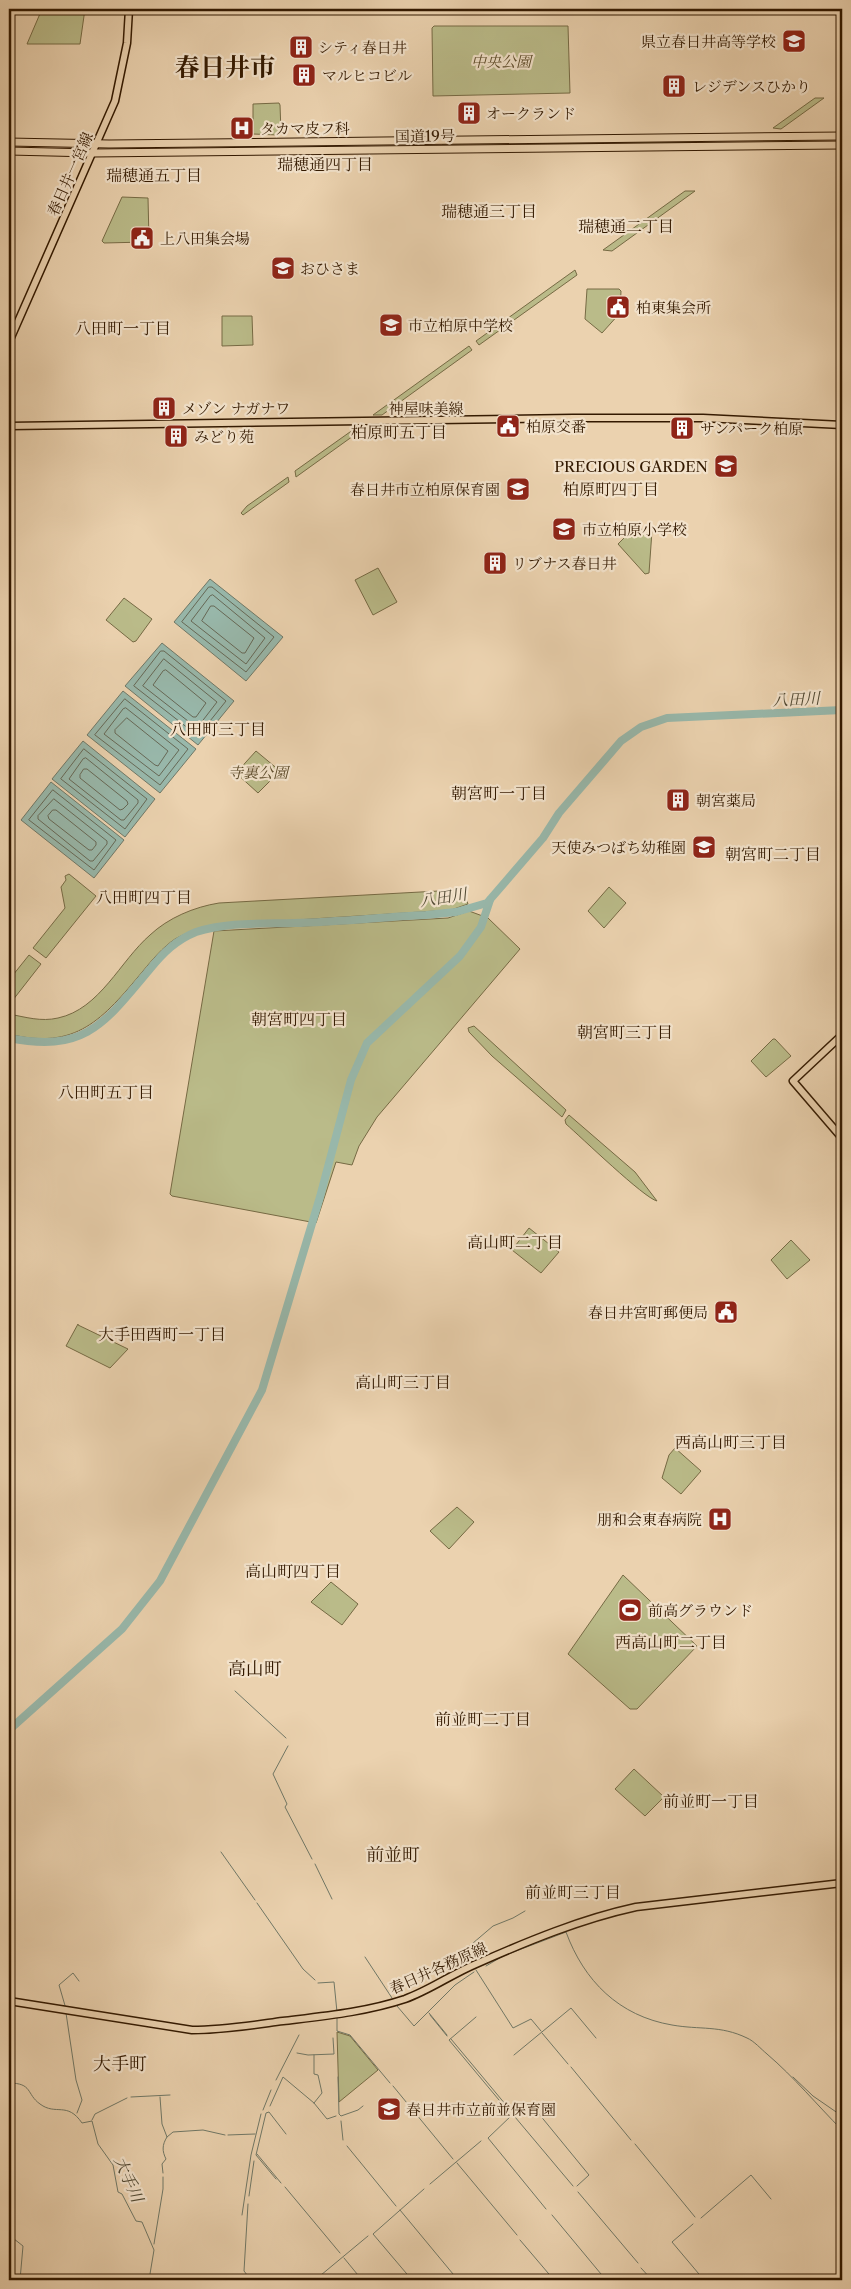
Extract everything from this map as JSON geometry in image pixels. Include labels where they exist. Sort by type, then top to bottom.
[{"type":"highway","name":"国道19号","points":[[9,142],[98,143],[842,136]]},
{"type":"highway","name":"国道19号","points":[[9,151],[93,153],[842,145]]},
{"type":"main road","name":"春日井一宮線","points":[[9,342],[98,143],[118,89],[127,43],[129,9]]},
{"type":"main road","name":"神屋味美線","points":[[9,426],[573,418],[703,418],[842,425]]},
{"type":"main road","points":[[842,1035],[793,1081],[842,1138]]},
{"type":"main road","name":"春日井各務原線","points":[[9,2001],[192,2030],[221,2029],[343,2013],[376,2008],[407,1998],[476,1964],[581,1922],[615,1912],[644,1906],[842,1883]]},
{"type":"green space","points":[[42,9],[85,9],[80,44],[27,44]]},
{"type":"green space","name":"中央公園","points":[[434,26],[568,26],[570,93],[433,96],[432,28]]},
{"type":"green space","points":[[815,98],[824,98],[781,129],[773,128]]},
{"type":"green space","points":[[279,103],[281,132],[278,135],[253,134],[253,104]]},
{"type":"green space","points":[[653,142],[717,143],[442,144]]},
{"type":"green space","points":[[685,191],[695,191],[612,251],[603,250]]},
{"type":"green space","points":[[122,197],[148,198],[149,240],[146,242],[104,243],[102,241]]},
{"type":"green space","points":[[575,270],[577,275],[479,345],[476,341]]},
{"type":"green space","points":[[587,289],[619,289],[621,291],[620,313],[602,333],[585,319]]},
{"type":"green space","points":[[222,316],[252,316],[253,345],[222,346]]},
{"type":"green space","points":[[469,346],[472,350],[382,415],[373,415]]},
{"type":"green space","points":[[367,426],[296,477],[295,471],[357,427]]},
{"type":"green space","points":[[288,477],[289,482],[243,515],[241,513],[247,506]]},
{"type":"green space","points":[[634,528],[652,531],[649,573],[645,574],[618,544]]},
{"type":"green space","points":[[378,568],[397,602],[373,615],[355,580]]},
{"type":"green space","points":[[124,598],[152,619],[136,641],[133,642],[106,620]]},
{"type":"green space","name":"寺裏公園","points":[[256,751],[280,771],[258,793],[236,773]]},
{"type":"green space","points":[[69,874],[96,896],[46,958],[33,948],[65,908],[61,887],[66,880],[65,876]]},
{"type":"green space","points":[[609,887],[626,903],[604,928],[588,911]]},
{"type":"green space","points":[[457,890],[466,899],[468,904],[451,910],[219,925],[191,932],[180,936],[166,946],[115,1003],[101,1017],[86,1027],[70,1034],[53,1038],[32,1038],[9,1034],[9,1014],[33,1019],[52,1019],[73,1013],[86,1005],[98,995],[150,935],[173,918],[200,907],[219,903]]},
{"type":"green space","points":[[469,911],[488,918],[520,949],[377,1117],[359,1146],[352,1165],[336,1162],[316,1223],[172,1196],[170,1194],[214,931],[448,918]]},
{"type":"green space","points":[[29,955],[41,964],[9,1005],[9,980]]},
{"type":"green space","points":[[474,1026],[566,1110],[562,1117],[492,1056],[469,1032],[468,1028]]},
{"type":"green space","points":[[773,1039],[791,1056],[766,1077],[751,1061]]},
{"type":"green space","points":[[569,1115],[635,1172],[657,1201],[626,1179],[566,1124],[565,1120]]},
{"type":"green space","points":[[529,1228],[559,1252],[541,1273],[512,1250]]},
{"type":"green space","points":[[791,1240],[810,1260],[787,1279],[771,1260]]},
{"type":"green space","points":[[78,1324],[128,1349],[110,1368],[66,1346]]},
{"type":"green space","points":[[675,1448],[701,1471],[681,1494],[662,1478],[669,1455]]},
{"type":"green space","points":[[457,1507],[474,1522],[449,1549],[430,1531]]},
{"type":"green space","name":"前高グラウンド","points":[[623,1575],[697,1646],[637,1709],[630,1709],[568,1654]]},
{"type":"green space","points":[[331,1582],[358,1604],[342,1625],[311,1602]]},
{"type":"green space","points":[[634,1769],[664,1797],[645,1816],[615,1789]]},
{"type":"green space","points":[[337,2032],[350,2036],[378,2070],[339,2102]]},
{"type":"water","points":[[210,579],[283,637],[246,681],[174,622]]},
{"type":"water","points":[[162,643],[234,701],[198,745],[125,686]]},
{"type":"water","points":[[123,691],[196,749],[160,793],[87,735]]},
{"type":"water","points":[[83,741],[155,799],[125,837],[52,779]]},
{"type":"water","points":[[51,782],[124,840],[94,878],[21,820]]},
{"type":"waterway","name":"八田川","points":[[9,1038],[35,1042],[57,1041],[75,1037],[91,1030],[119,1005],[165,952],[182,939],[196,932],[232,925],[327,922],[426,915],[456,912],[487,903],[543,838],[559,813],[621,741],[641,727],[667,718],[842,710]]},
{"type":"waterway","points":[[9,1730],[122,1629],[160,1581],[262,1390],[320,1197],[351,1080],[367,1043],[460,956],[481,927],[490,900]]},
{"type":"waterway","points":[[235,1691],[286,1738]]},
{"type":"waterway","points":[[288,1746],[273,1774],[287,1804],[285,1807],[312,1859]]},
{"type":"waterway","points":[[221,1852],[255,1900]]},
{"type":"waterway","points":[[315,1864],[332,1899]]},
{"type":"waterway","points":[[257,1903],[303,1969],[315,1980]]},
{"type":"waterway","points":[[471,1962],[466,1949],[493,1926],[525,1911]]},
{"type":"waterway","points":[[486,1966],[503,1956],[566,1932],[574,1950],[593,1981],[620,2005],[636,2014],[672,2025],[728,2031],[750,2039],[787,2072],[842,2130]]},
{"type":"waterway","points":[[365,1957],[392,1998]]},
{"type":"waterway","points":[[476,1970],[513,2028],[531,2019],[541,2031]]},
{"type":"waterway","points":[[397,2006],[414,2026],[455,1985],[474,1972]]},
{"type":"waterway","points":[[66,2009],[59,1985],[73,1973],[79,1981]]},
{"type":"waterway","points":[[318,1983],[334,1982],[337,2012]]},
{"type":"waterway","points":[[514,2055],[571,2008],[596,2038]]},
{"type":"waterway","points":[[66,2013],[76,2080],[82,2100],[77,2113]]},
{"type":"waterway","points":[[429,2013],[447,2035]]},
{"type":"waterway","points":[[430,2015],[447,2036]]},
{"type":"waterway","points":[[476,2017],[449,2040],[509,2112]]},
{"type":"waterway","points":[[337,2018],[337,2031],[350,2035],[390,2083]]},
{"type":"waterway","points":[[542,2033],[568,2064]]},
{"type":"waterway","points":[[276,2080],[299,2035]]},
{"type":"waterway","points":[[297,2053],[308,2055],[334,2054],[333,2038]]},
{"type":"waterway","points":[[451,2039],[511,2111]]},
{"type":"waterway","points":[[314,2055],[314,2074],[318,2075],[322,2093],[314,2103]]},
{"type":"waterway","points":[[571,2067],[631,2140]]},
{"type":"waterway","points":[[270,2106],[283,2077],[314,2103],[327,2119],[336,2116]]},
{"type":"waterway","points":[[338,2077],[339,2114],[341,2116],[358,2110],[363,2106]]},
{"type":"waterway","points":[[793,2077],[813,2096],[842,2116]]},
{"type":"waterway","name":"大手川","points":[[9,2083],[17,2083],[26,2087],[36,2100],[46,2107],[71,2112],[82,2123],[92,2121],[98,2144],[113,2165],[118,2192],[122,2194],[136,2221],[142,2222],[154,2250],[149,2280]]},
{"type":"waterway","points":[[393,2086],[453,2159]]},
{"type":"waterway","points":[[263,2110],[271,2090]]},
{"type":"waterway","points":[[131,2097],[170,2095]]},
{"type":"waterway","points":[[160,2097],[162,2124],[167,2137],[163,2148],[166,2159],[162,2164],[163,2173]]},
{"type":"waterway","points":[[92,2120],[95,2114],[127,2098]]},
{"type":"waterway","points":[[530,2103],[589,2175],[577,2186]]},
{"type":"waterway","points":[[276,2179],[256,2155],[266,2113],[269,2112],[286,2134]]},
{"type":"waterway","points":[[242,2215],[251,2155],[261,2114]]},
{"type":"waterway","points":[[512,2115],[488,2138],[546,2209]]},
{"type":"waterway","points":[[515,2117],[573,2186]]},
{"type":"waterway","points":[[341,2121],[343,2140]]},
{"type":"waterway","points":[[167,2137],[173,2132],[203,2130],[225,2135]]},
{"type":"waterway","points":[[228,2135],[255,2134]]},
{"type":"waterway","points":[[430,2184],[481,2141]]},
{"type":"waterway","points":[[635,2144],[695,2217]]},
{"type":"waterway","points":[[347,2146],[396,2206]]},
{"type":"waterway","points":[[257,2154],[281,2183]]},
{"type":"waterway","points":[[249,2196],[254,2161]]},
{"type":"waterway","points":[[457,2163],[517,2235]]},
{"type":"waterway","points":[[701,2218],[751,2175],[771,2199]]},
{"type":"waterway","points":[[154,2244],[163,2189],[163,2177]]},
{"type":"waterway","points":[[285,2187],[340,2253]]},
{"type":"waterway","points":[[412,2280],[373,2234],[424,2189]]},
{"type":"waterway","points":[[578,2192],[638,2263]]},
{"type":"waterway","points":[[248,2204],[244,2271],[251,2280]]},
{"type":"waterway","points":[[400,2210],[458,2280]]},
{"type":"waterway","points":[[552,2215],[606,2280]]},
{"type":"waterway","points":[[693,2224],[672,2242],[704,2280]]},
{"type":"waterway","points":[[9,2235],[23,2246],[20,2280]]},
{"type":"waterway","points":[[315,2280],[368,2236]]},
{"type":"waterway","points":[[520,2240],[554,2280]]},
{"type":"waterway","points":[[344,2258],[362,2280]]},
{"type":"waterway","points":[[641,2268],[652,2280]]},
{"type":"place","name":"県立春日井高等学校","points":[[794,41]]},
{"type":"place","name":"シティ春日井","points":[[301,47]]},
{"type":"place","name":"マルヒコビル","points":[[304,75]]},
{"type":"place","name":"レジデンスひかり","points":[[674,86]]},
{"type":"place","name":"オークランド","points":[[469,113]]},
{"type":"place","name":"タカマ皮フ科","points":[[242,128]]},
{"type":"place","name":"上八田集会場","points":[[142,238]]},
{"type":"place","name":"おひさま","points":[[283,268]]},
{"type":"place","name":"柏東集会所","points":[[618,307]]},
{"type":"place","name":"市立柏原中学校","points":[[391,325]]},
{"type":"place","name":"メゾン ナガナワ","points":[[164,408]]},
{"type":"place","name":"柏原交番","points":[[508,426]]},
{"type":"place","name":"サンパーク柏原","points":[[682,428]]},
{"type":"place","name":"みどり苑","points":[[176,436]]},
{"type":"place","name":"PRECIOUS GARDEN","points":[[726,466]]},
{"type":"place","name":"春日井市立柏原保育園","points":[[518,489]]},
{"type":"place","name":"市立柏原小学校","points":[[564,529]]},
{"type":"place","name":"リブナス春日井","points":[[495,563]]},
{"type":"place","name":"朝宮薬局","points":[[678,800]]},
{"type":"place","name":"天使みつばち幼稚園","points":[[704,847]]},
{"type":"place","name":"春日井宮町郵便局","points":[[726,1312]]},
{"type":"place","name":"朋和会東春病院","points":[[720,1519]]},
{"type":"place","name":"前高グラウンド","points":[[630,1610]]},
{"type":"place","name":"春日井市立前並保育園","points":[[389,2109]]},
{"type":"district","name":"春日井市","points":[[225,67]]},
{"type":"district","name":"瑞穂通四丁目","points":[[325,164]]},
{"type":"district","name":"瑞穂通五丁目","points":[[154,175]]},
{"type":"district","name":"瑞穂通三丁目","points":[[489,211]]},
{"type":"district","name":"瑞穂通二丁目","points":[[626,226]]},
{"type":"district","name":"八田町一丁目","points":[[123,328]]},
{"type":"district","name":"柏原町五丁目","points":[[399,432]]},
{"type":"district","name":"柏原町四丁目","points":[[611,489]]},
{"type":"district","name":"八田町三丁目","points":[[218,729]]},
{"type":"district","name":"朝宮町一丁目","points":[[499,793]]},
{"type":"district","name":"朝宮町二丁目","points":[[773,854]]},
{"type":"district","name":"八田町四丁目","points":[[144,897]]},
{"type":"district","name":"朝宮町四丁目","points":[[299,1019]]},
{"type":"district","name":"朝宮町三丁目","points":[[625,1032]]},
{"type":"district","name":"八田町五丁目","points":[[106,1092]]},
{"type":"district","name":"高山町二丁目","points":[[515,1242]]},
{"type":"district","name":"大手田酉町一丁目","points":[[162,1334]]},
{"type":"district","name":"高山町三丁目","points":[[403,1382]]},
{"type":"district","name":"西高山町三丁目","points":[[731,1442]]},
{"type":"district","name":"高山町四丁目","points":[[293,1571]]},
{"type":"district","name":"西高山町二丁目","points":[[671,1642]]},
{"type":"district","name":"高山町","points":[[255,1669]]},
{"type":"district","name":"前並町二丁目","points":[[483,1719]]},
{"type":"district","name":"前並町一丁目","points":[[711,1801]]},
{"type":"district","name":"前並町","points":[[393,1855]]},
{"type":"district","name":"前並町三丁目","points":[[573,1892]]},
{"type":"district","name":"大手町","points":[[120,2064]]}]
